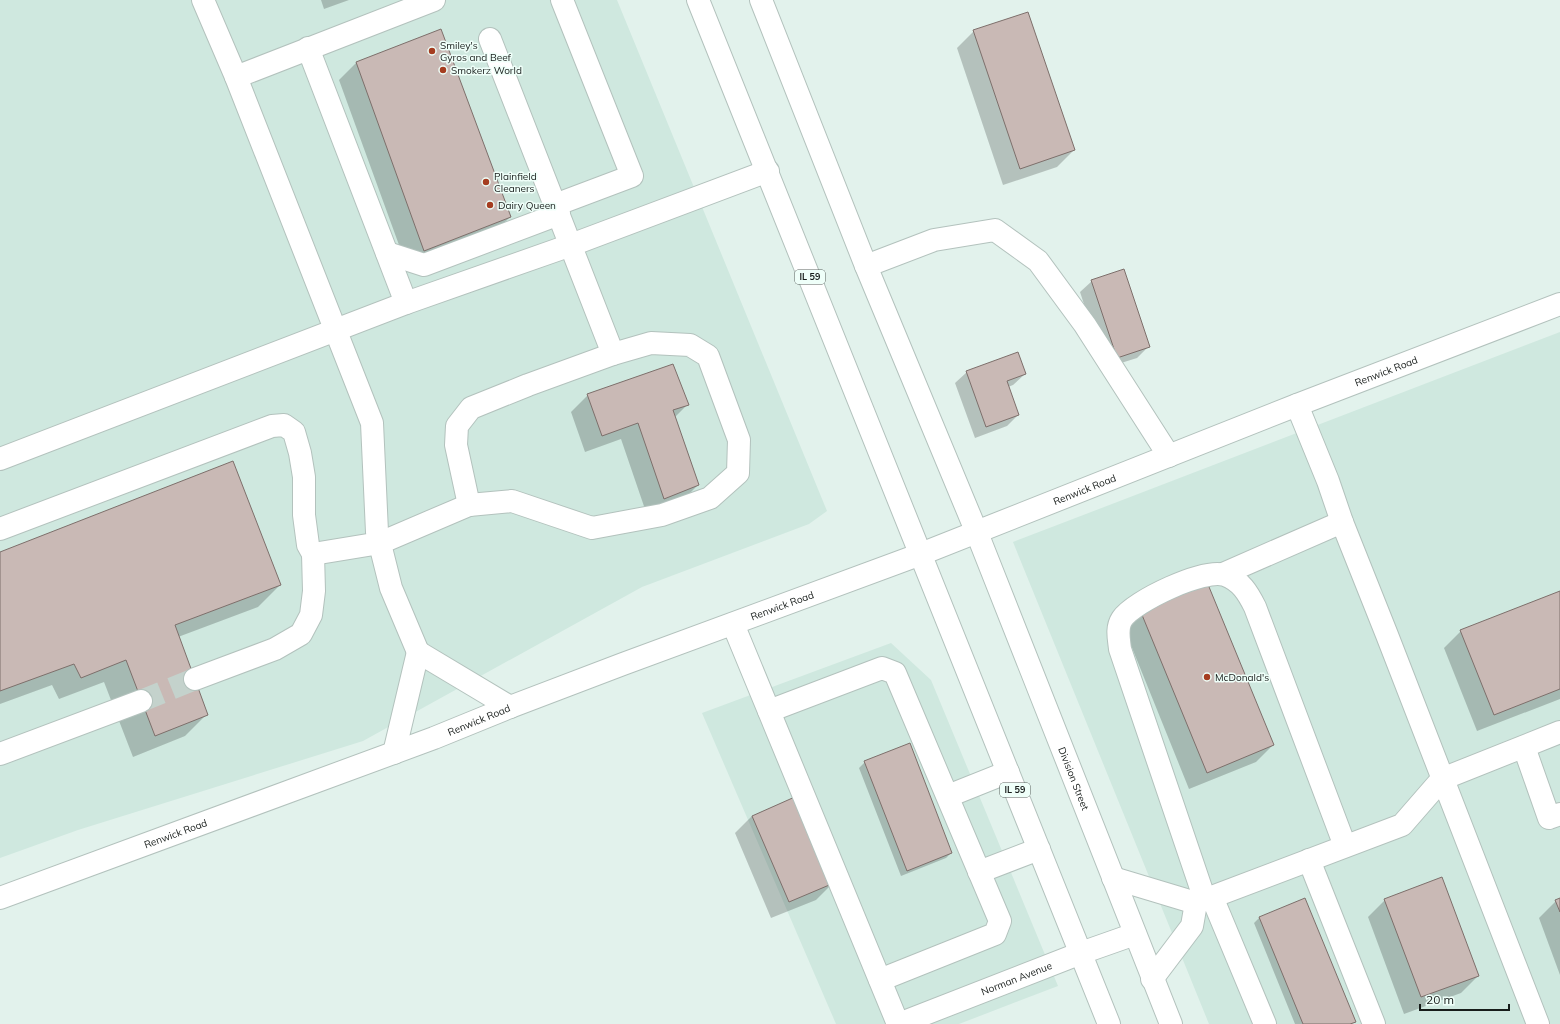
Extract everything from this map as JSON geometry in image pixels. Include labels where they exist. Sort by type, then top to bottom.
[{"type":"street","points":[[203,0],[236,76],[372,423],[377,532],[391,588],[418,652],[510,708]]},
{"type":"street","points":[[236,76],[434,0]]},
{"type":"street","points":[[387,253],[424,265],[557,210],[632,176],[562,0]]},
{"type":"street","name":"IL 59","points":[[698,0],[768,171],[890,481],[922,554],[1109,1024]]},
{"type":"street","name":"Division Street","points":[[760,0],[866,266],[977,533],[1170,1024]]},
{"type":"street","points":[[490,39],[613,354]]},
{"type":"street","points":[[308,48],[406,303]]},
{"type":"street","points":[[0,459],[406,303],[571,245],[768,171]]},
{"type":"street","points":[[866,266],[934,240],[995,230],[1038,261],[1085,325],[1169,456]]},
{"type":"street","name":"Renwick Road","points":[[0,898],[394,753],[922,554],[1297,405],[1560,304]]},
{"type":"street","points":[[313,554],[380,543],[469,505],[512,501],[592,528],[662,515],[710,498],[738,473],[739,440],[708,356],[690,345],[651,343],[613,354],[528,384],[471,408],[457,426],[456,445],[469,505]]},
{"type":"street","points":[[1297,405],[1538,1024]]},
{"type":"street","points":[[0,529],[272,426],[284,425],[294,432],[300,453],[304,477],[304,515],[308,545],[313,554],[314,592],[311,615],[301,634],[275,649],[195,679]]},
{"type":"street","points":[[1265,1024],[1204,900],[1120,649],[1118,633],[1122,619],[1132,609],[1147,599],[1192,579],[1209,575],[1223,574],[1342,522]]},
{"type":"street","points":[[1223,574],[1236,581],[1247,591],[1256,608],[1345,846]]},
{"type":"street","points":[[733,624],[898,1024]]},
{"type":"street","points":[[394,753],[418,652]]},
{"type":"street","points":[[769,711],[882,668],[895,673],[1000,921],[995,934],[880,980]]},
{"type":"street","points":[[0,754],[141,701]]},
{"type":"street","points":[[1113,878],[1204,900],[1402,824],[1442,779],[1560,732]]},
{"type":"street","points":[[1524,747],[1549,818],[1560,814]]},
{"type":"street","points":[[948,796],[1008,772]]},
{"type":"street","points":[[979,872],[1039,849]]},
{"type":"street","points":[[1309,860],[1374,1024]]},
{"type":"street","points":[[1152,979],[1192,926],[1204,900]]},
{"type":"street","name":"Norman Avenue","points":[[898,1024],[1135,934]]},
{"type":"shaded area","points":[[0,0],[617,0],[827,511],[809,524],[642,587],[363,741],[78,830],[0,858]]},
{"type":"shaded area","points":[[1560,332],[1560,1024],[1209,1024],[1013,542]]},
{"type":"shaded area","points":[[891,643],[931,680],[1058,986],[959,1024],[836,1024],[702,713]]},
{"type":"building","points":[[1028,12],[1075,150],[1020,169],[973,30]]},
{"type":"building","points":[[441,29],[511,217],[424,251],[356,62]]},
{"type":"building","points":[[1124,269],[1150,347],[1117,358],[1091,280]]},
{"type":"building","points":[[1018,352],[1026,374],[1007,381],[1019,415],[986,427],[966,371]]},
{"type":"building","points":[[673,364],[689,405],[673,410],[699,485],[664,499],[638,423],[602,436],[587,394]]},
{"type":"building","points":[[233,461],[281,585],[175,625],[208,715],[155,736],[126,660],[81,678],[74,664],[0,691],[0,552]]},
{"type":"building","name":"McDonald's","points":[[1207,582],[1274,745],[1207,773],[1140,610]]},
{"type":"building","points":[[1560,591],[1560,689],[1494,715],[1460,630]]},
{"type":"building","points":[[910,743],[952,853],[907,871],[864,761]]},
{"type":"building","points":[[797,796],[834,883],[789,902],[752,816]]},
{"type":"building","points":[[1442,877],[1479,976],[1421,997],[1384,899]]},
{"type":"building","points":[[1305,898],[1356,1022],[1350,1024],[1303,1024],[1259,917]]},
{"type":"building","points":[[1560,898],[1560,912],[1555,900]]},
{"type":"tunnel","points":[[141,701],[195,679]]},
{"type":"place","name":"Smiley's Gyros and Beef","points":[[432,51]]},
{"type":"place","name":"Smokerz World","points":[[443,70]]},
{"type":"place","name":"Plainfield Cleaners","points":[[486,182]]},
{"type":"place","name":"Dairy Queen","points":[[490,205]]},
{"type":"place","name":"McDonald's","points":[[1207,677]]}]
